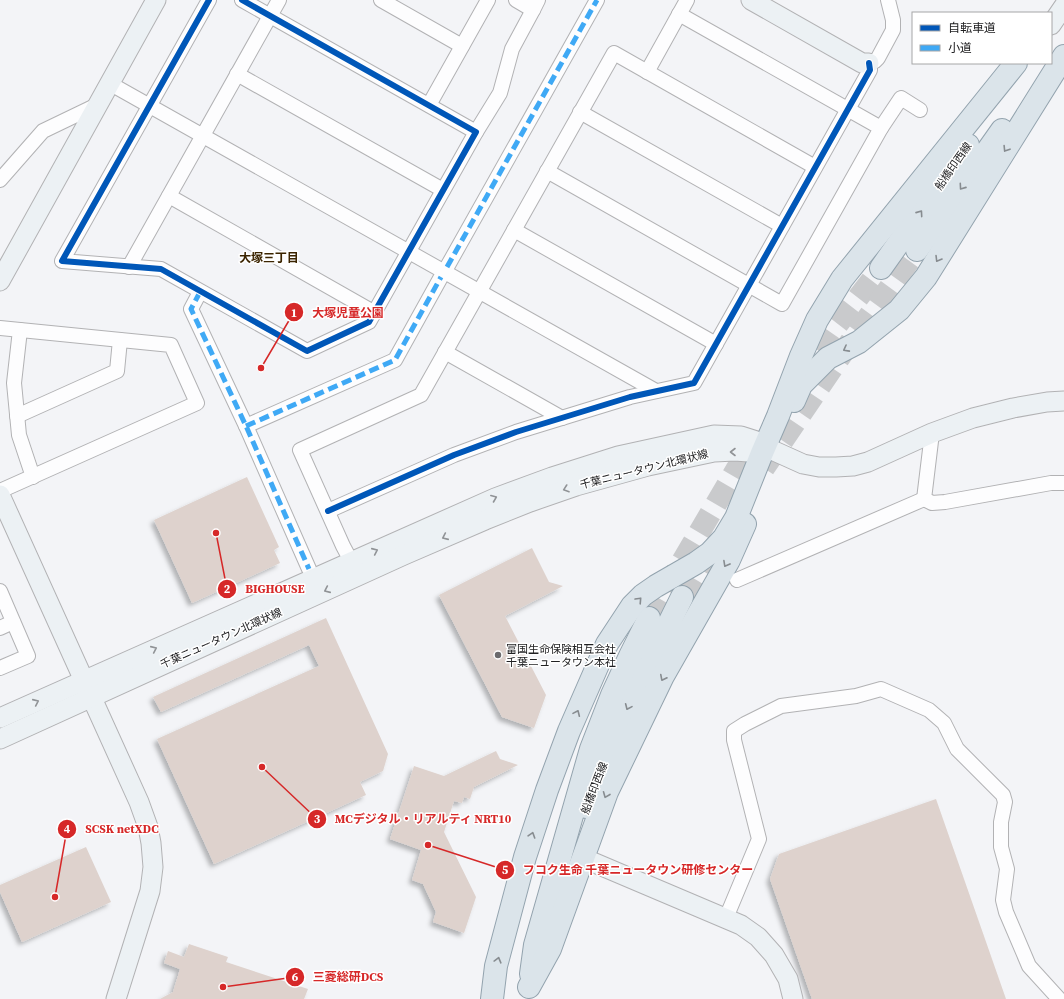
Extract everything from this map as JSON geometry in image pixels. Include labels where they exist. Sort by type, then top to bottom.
[{"type":"main road","points":[[1052,58],[1064,40]]},
{"type":"main road","points":[[527,993],[550,949],[607,792],[667,670],[729,560],[761,482],[767,449],[801,385],[828,358],[859,342],[899,310],[926,277],[1064,56]]},
{"type":"main road","points":[[492,999],[496,966],[525,857],[547,790],[569,731],[607,644],[632,606],[643,595],[696,563],[710,553],[724,538],[736,518],[767,449],[817,320],[842,279],[1015,64]]},
{"type":"main road","name":"船橋印西線","points":[[881,268],[1024,64]]},
{"type":"main road","name":"船橋印西線","points":[[917,250],[1047,64]]},
{"type":"main road","name":"船橋印西線","points":[[527,993],[566,865],[600,769],[637,688],[682,597]]},
{"type":"main road","name":"船橋印西線","points":[[527,993],[535,945],[591,749],[615,688],[649,618]]},
{"type":"street","points":[[0,282],[156,0]]},
{"type":"street","points":[[209,0],[62,261],[160,269],[307,352],[369,322],[375,313],[443,190],[500,93],[512,49],[536,5],[516,0]]},
{"type":"street","points":[[242,0],[476,132]]},
{"type":"street","points":[[129,267],[279,0]]},
{"type":"street","points":[[381,0],[462,46]]},
{"type":"street","points":[[429,106],[488,0]]},
{"type":"street","points":[[246,426],[395,360],[597,0]]},
{"type":"street","points":[[647,72],[687,0]]},
{"type":"street","points":[[751,0],[866,64],[875,61],[878,58],[894,30],[888,0]]},
{"type":"street","points":[[1052,24],[1064,6]]},
{"type":"street","points":[[679,14],[881,128]]},
{"type":"street","points":[[350,568],[343,546],[300,450],[421,395],[614,53],[815,167]]},
{"type":"street","points":[[328,511],[454,455],[516,432],[630,397],[694,383],[870,70],[870,63]]},
{"type":"street","points":[[237,74],[443,190]]},
{"type":"street","points":[[109,83],[656,392]]},
{"type":"street","points":[[547,171],[782,304],[881,128],[901,98],[920,110]]},
{"type":"street","points":[[0,180],[43,131],[97,105]]},
{"type":"street","points":[[580,112],[782,226]]},
{"type":"street","points":[[168,196],[375,313]]},
{"type":"street","points":[[514,230],[716,344]]},
{"type":"street","points":[[200,292],[191,309],[246,426],[309,569]]},
{"type":"street","points":[[0,328],[171,345],[197,403],[0,492]]},
{"type":"street","points":[[20,330],[14,382],[17,416],[19,435],[33,477]]},
{"type":"street","points":[[17,416],[117,371],[120,340]]},
{"type":"street","points":[[445,352],[562,418]]},
{"type":"street","points":[[767,449],[803,464],[819,467],[853,466],[868,462],[932,433],[973,418],[1013,408],[1046,402],[1064,401]]},
{"type":"street","points":[[924,499],[932,433]]},
{"type":"street","name":"千葉ニュータウン北環状線","points":[[0,739],[88,689],[350,568],[576,486],[648,466],[714,452],[736,452],[767,449]]},
{"type":"street","points":[[737,580],[924,499],[932,503],[945,502],[1064,483]]},
{"type":"street","points":[[0,495],[139,802],[148,826],[153,867],[150,891],[116,999]]},
{"type":"street","points":[[0,591],[28,656],[0,668]]},
{"type":"street","points":[[0,628],[13,622]]},
{"type":"street","name":"千葉ニュータウン北環状線","points":[[0,718],[88,689]]},
{"type":"street","points":[[726,918],[759,839],[734,740],[734,731],[781,706],[856,696],[881,689],[929,710],[934,714],[944,723],[957,749],[1003,795],[1005,802],[1001,822],[1001,847],[1007,869],[1003,900],[1006,912],[1029,966],[1059,999]]},
{"type":"street","points":[[583,858],[742,925],[758,937],[774,955],[788,979],[793,999]]},
{"type":"building","points":[[247,477],[279,547],[274,550],[280,563],[192,603],[154,520]]},
{"type":"building","name":"富国生命保険相互会社 千葉ニュータウン本社","points":[[532,548],[549,582],[563,586],[505,616],[546,695],[534,728],[502,717],[439,595]]},
{"type":"building","points":[[326,618],[388,754],[383,771],[360,782],[366,795],[214,864],[157,739],[319,666],[309,645],[161,712],[153,697]]},
{"type":"building","points":[[496,751],[500,759],[518,765],[474,787],[470,799],[464,797],[462,803],[454,801],[444,832],[476,897],[464,933],[433,922],[436,912],[423,884],[412,880],[421,850],[390,839],[414,766],[444,776]]},
{"type":"building","points":[[936,799],[1006,999],[812,999],[770,879],[779,854]]},
{"type":"building","points":[[86,847],[111,902],[22,942],[0,892],[0,885]]},
{"type":"building","points":[[189,944],[228,957],[226,962],[308,989],[304,999],[160,999],[173,992],[180,969],[164,963],[168,951],[184,957]]},
{"type":"tunnel","points":[[764,468],[853,338],[917,250]]},
{"type":"tunnel","points":[[800,378],[834,329],[881,268]]},
{"type":"tunnel","points":[[649,618],[736,470],[759,436]]},
{"type":"tunnel","points":[[682,597],[709,552]]},
{"type":"marked path","points":[[447,267],[597,0]]},
{"type":"marked path","points":[[246,426],[395,360],[441,277]]},
{"type":"marked path","points":[[200,292],[191,309],[246,426],[309,569]]},
{"type":"cycle path","points":[[209,0],[62,261],[161,269],[307,351],[369,322],[476,132],[242,0]]},
{"type":"cycle path","points":[[328,511],[454,455],[516,432],[630,397],[694,383],[870,70],[869,63]]},
{"type":"place","name":"大塚児童公園","points":[[261,368]]},
{"type":"place","name":"BIGHOUSE","points":[[216,533]]},
{"type":"place","name":"富国生命保険相互会社 千葉ニュータウン本社","points":[[498,655]]},
{"type":"place","name":"MCデジタル・リアルティ NRT10","points":[[262,767]]},
{"type":"place","name":"フコク生命 千葉ニュータウン研修センター","points":[[428,845]]},
{"type":"place","name":"SCSK netXDC","points":[[55,897]]},
{"type":"place","name":"三菱総研DCS","points":[[223,987]]},
{"type":"district","name":"大塚三丁目","points":[[269,258]]}]
